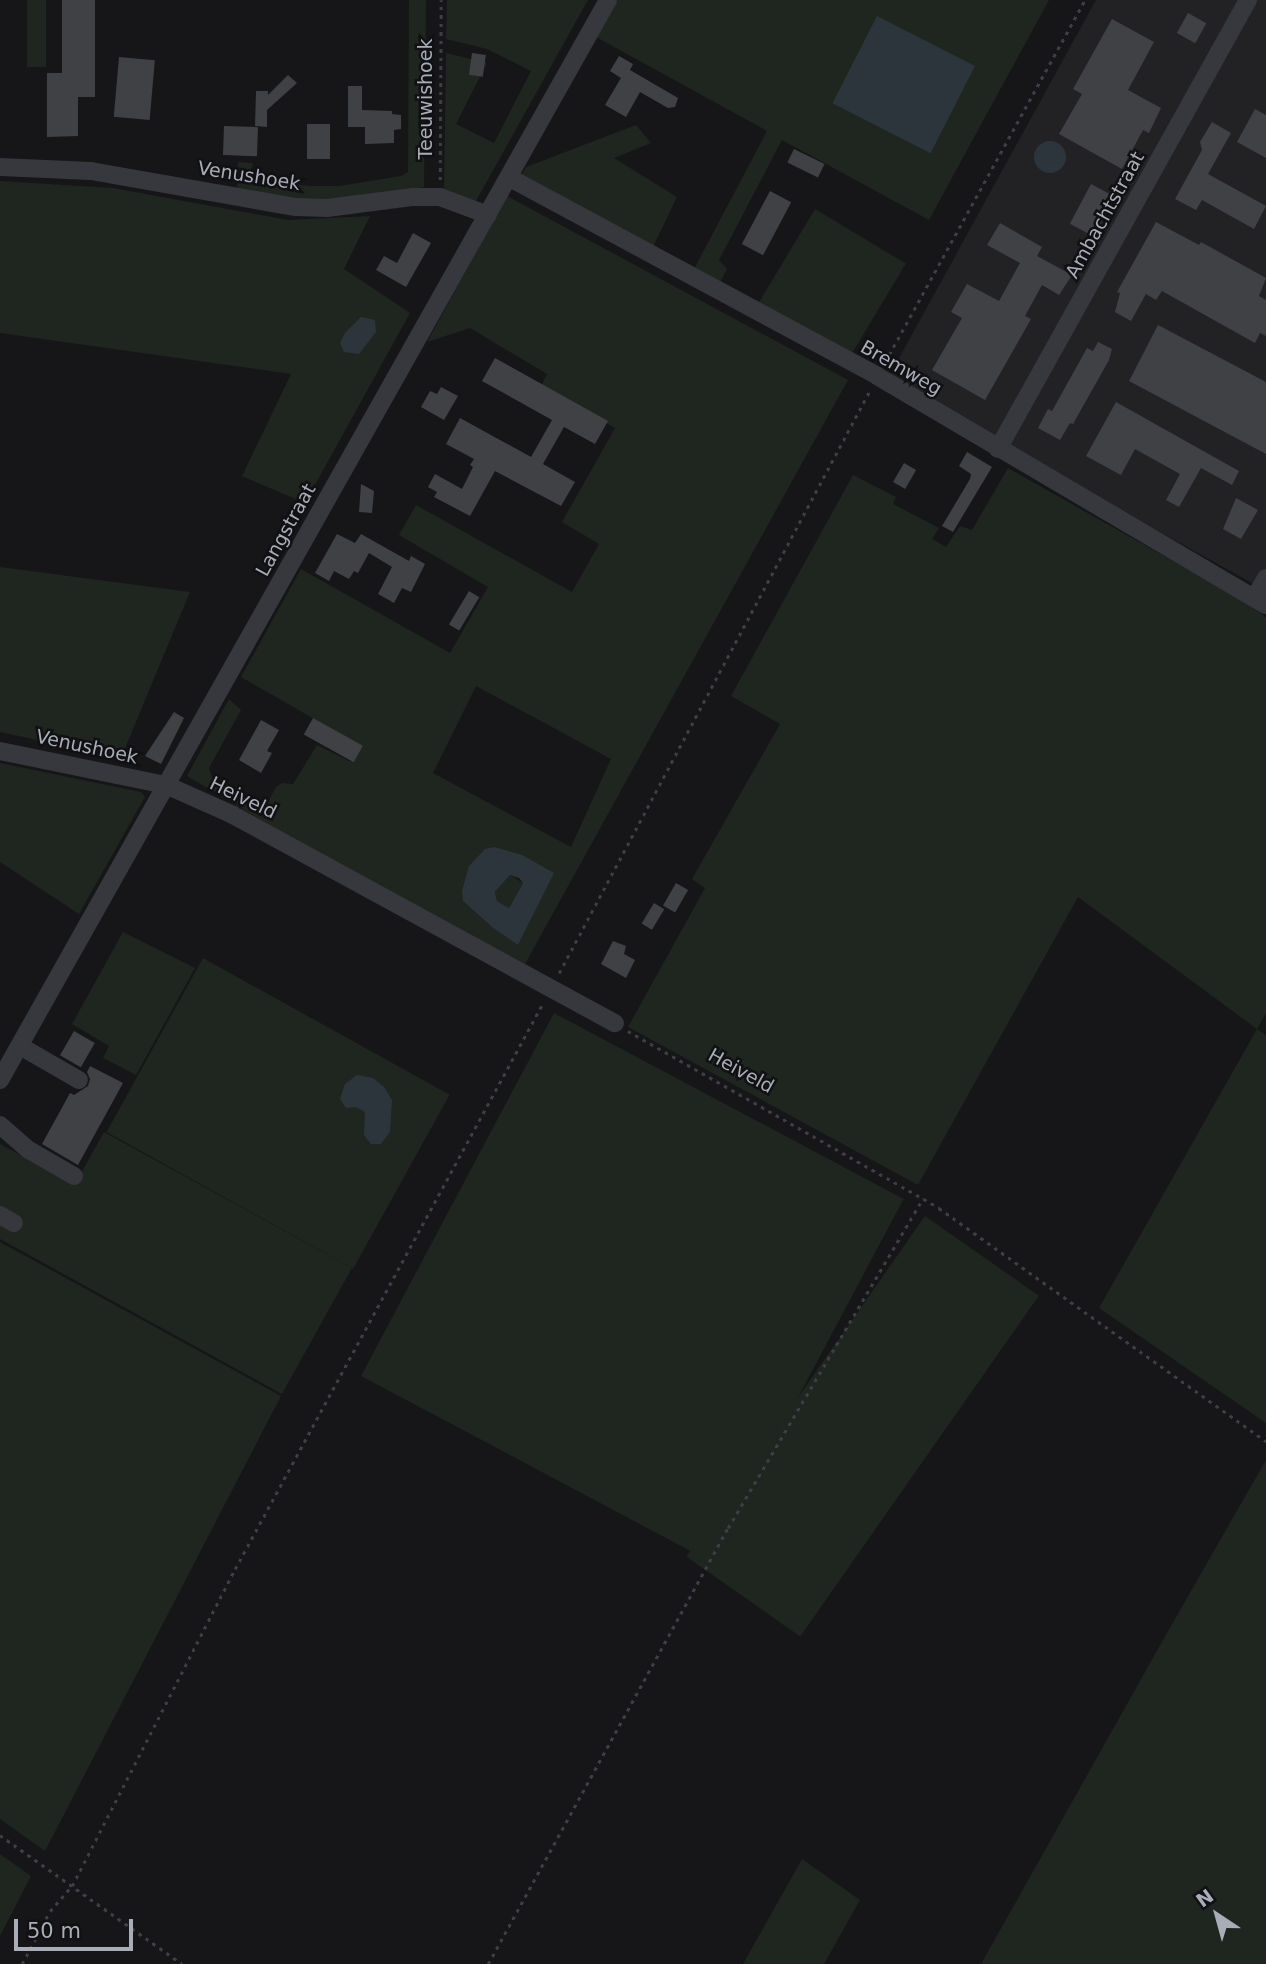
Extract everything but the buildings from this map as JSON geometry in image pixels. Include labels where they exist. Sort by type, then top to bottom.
[{"type":"street","name":"Langstraat","points":[[0,1080],[608,0]]},
{"type":"street","name":"Ambachtstraat","points":[[998,449],[1248,0]]},
{"type":"street","name":"Venushoek","points":[[0,167],[91,171],[296,207],[327,208],[412,197],[440,197],[488,215]]},
{"type":"street","name":"Bremweg","points":[[510,178],[877,376],[1260,601]]},
{"type":"street","points":[[1260,601],[1266,578]]},
{"type":"street","name":"Venushoek","points":[[0,751],[166,785]]},
{"type":"street","name":"Heiveld","points":[[166,785],[233,815],[615,1023]]},
{"type":"street","points":[[19,1046],[79,1080]]},
{"type":"street","points":[[2,1132],[74,1175]]},
{"type":"path","name":"Teeuwishoek","points":[[440,197],[441,0]]},
{"type":"path","points":[[22,1964],[50,1911],[72,1886],[204,1635],[235,1569],[364,1328],[537,1010],[554,989],[564,960],[877,376],[1085,0]]},
{"type":"path","name":"Heiveld","points":[[615,1023],[923,1198],[1266,1441]]},
{"type":"path","points":[[488,1964],[728,1528],[923,1198]]},
{"type":"path","points":[[0,1835],[182,1964]]},
{"type":"shaded area","points":[[27,0],[46,0],[46,67],[27,67]]},
{"type":"shaded area","points":[[409,0],[426,0],[424,187],[354,200],[294,199],[237,190],[238,162],[253,163],[249,175],[257,181],[310,186],[339,186],[401,176],[408,172]]},
{"type":"shaded area","points":[[447,0],[588,0],[476,201],[444,192],[446,53],[487,63],[456,124],[494,143],[531,71],[487,49],[446,39]]},
{"type":"shaded area","points":[[617,0],[1049,0],[929,220],[782,140],[719,260],[727,269],[720,283],[694,269],[767,131],[596,37]]},
{"type":"shaded area","points":[[1096,0],[1266,0],[1266,575],[1259,587],[887,380]]},
{"type":"shaded area","points":[[877,16],[975,66],[931,153],[833,103]]},
{"type":"shaded area","points":[[636,125],[651,143],[614,158],[677,197],[653,247],[522,174],[526,167]]},
{"type":"shaded area","points":[[1050,141],[1061,146],[1066,157],[1061,168],[1050,173],[1039,168],[1034,157],[1039,146]]},
{"type":"shaded area","points":[[0,181],[113,188],[288,220],[370,216],[344,269],[410,313],[305,503],[242,476],[291,374],[0,333]]},
{"type":"shaded area","points":[[507,196],[848,380],[525,964],[271,826],[187,776],[229,699],[241,710],[209,768],[212,777],[265,807],[276,787],[282,783],[293,784],[317,745],[351,762],[360,745],[241,677],[301,569],[450,653],[488,587],[399,535],[416,505],[572,592],[599,544],[562,522],[615,428],[541,386],[547,374],[470,328],[427,342]],"holes":[[[476,686],[611,759],[571,847],[433,773]],[[522,855],[532,917],[518,945],[493,928],[463,901]]]},
{"type":"shaded area","points":[[815,209],[906,264],[849,358],[758,303]]},
{"type":"shaded area","points":[[361,317],[375,320],[376,332],[359,354],[344,352],[340,343],[345,333]]},
{"type":"shaded area","points":[[1008,468],[1240,599],[1266,617],[1266,1013],[1257,1029],[1078,897],[918,1185],[628,1027],[705,888],[692,879],[780,724],[731,696],[853,475],[896,497],[893,504],[939,528],[932,539],[946,547],[960,526],[972,530]]},
{"type":"shaded area","points":[[0,567],[190,592],[121,758],[0,732]]},
{"type":"shaded area","points":[[0,763],[141,792],[145,797],[79,914],[0,862]]},
{"type":"shaded area","points":[[494,847],[522,855],[554,873],[518,945],[493,928],[463,901],[462,891],[469,866],[485,849]],"holes":[[[510,875],[519,878],[523,883],[509,908],[497,901],[495,892]]]},
{"type":"shaded area","points":[[510,875],[523,883],[509,908],[497,901],[495,892]]},
{"type":"shaded area","points":[[123,932],[195,968],[136,1075],[103,1058],[109,1046],[72,1024]]},
{"type":"shaded area","points":[[203,958],[450,1095],[353,1269],[107,1132]]},
{"type":"shaded area","points":[[554,1013],[904,1199],[711,1562],[361,1376]]},
{"type":"shaded area","points":[[1257,1029],[1266,1035],[1266,1423],[1099,1308]]},
{"type":"shaded area","points":[[357,1075],[373,1078],[384,1087],[392,1100],[390,1132],[381,1144],[371,1144],[364,1135],[365,1112],[356,1107],[346,1108],[340,1099],[345,1084]]},
{"type":"shaded area","points":[[104,1132],[352,1268],[282,1394],[0,1239],[0,1144],[75,1184]]},
{"type":"shaded area","points":[[925,1216],[1039,1296],[800,1636],[686,1557]]},
{"type":"shaded area","points":[[0,1242],[281,1396],[45,1851],[0,1819]]},
{"type":"shaded area","points":[[1266,1460],[1266,1964],[981,1964],[1163,1640]]},
{"type":"shaded area","points":[[0,1854],[31,1876],[0,1936]]},
{"type":"shaded area","points":[[802,1859],[860,1900],[824,1964],[743,1964]]}]
